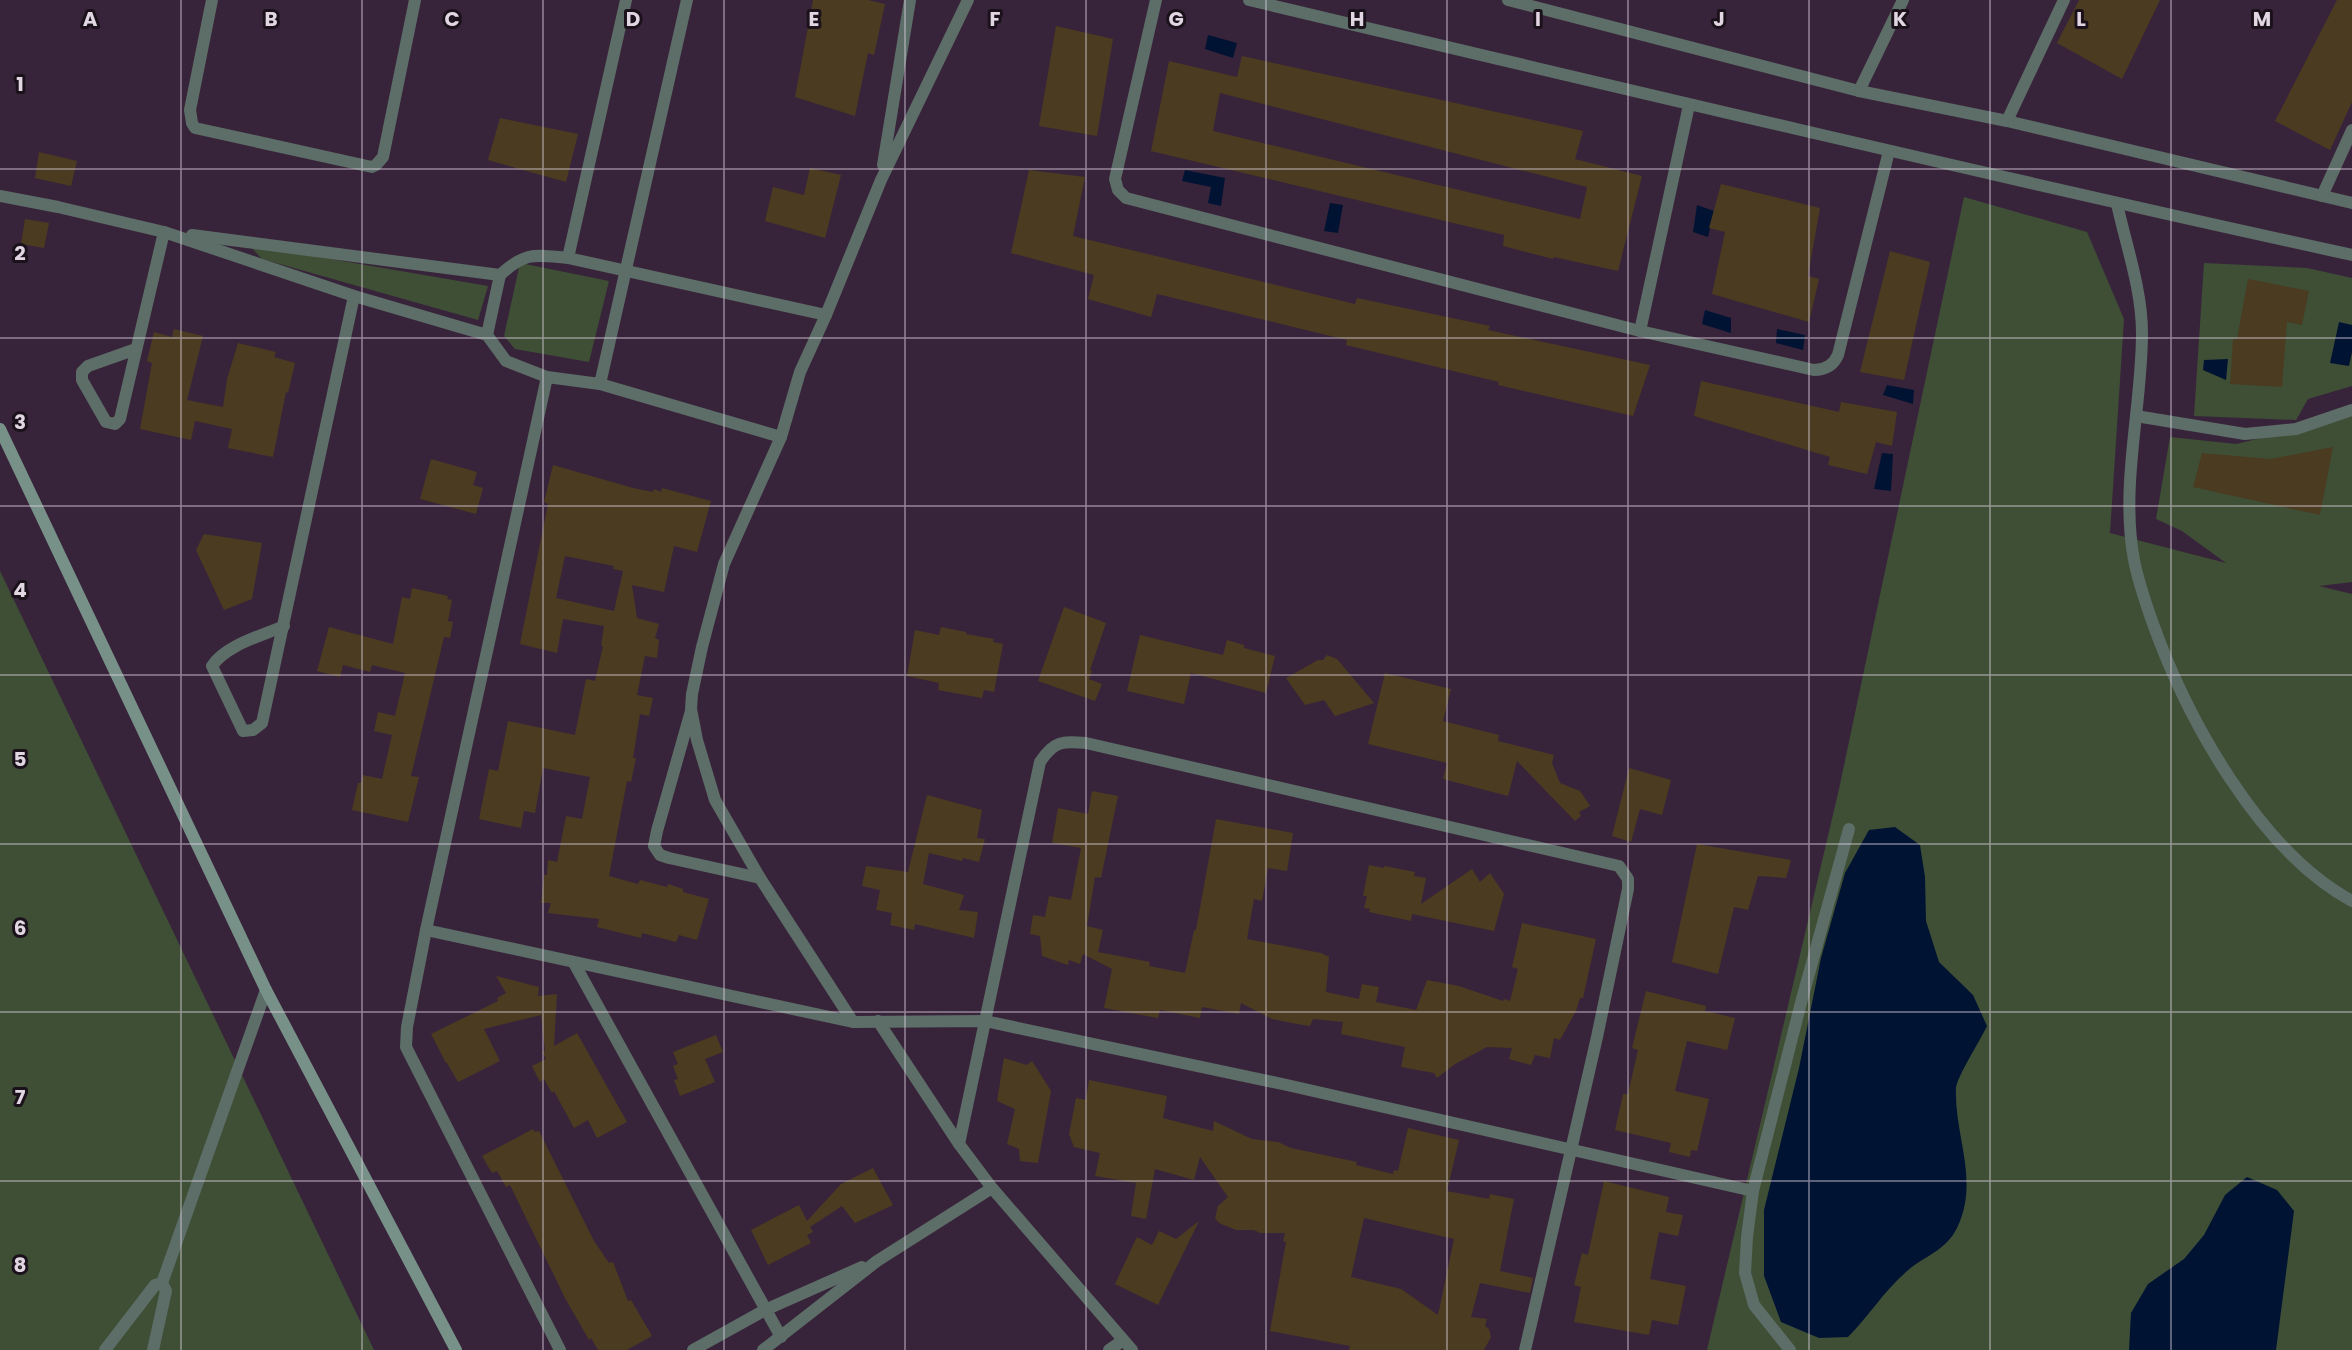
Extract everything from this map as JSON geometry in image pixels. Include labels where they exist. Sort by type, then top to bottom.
[{"type":"street","points":[[212,0],[190,110],[195,128],[372,167],[383,157],[415,0]]},
{"type":"street","points":[[568,258],[626,0]]},
{"type":"street","points":[[600,384],[687,0]]},
{"type":"street","points":[[881,180],[910,0]]},
{"type":"street","points":[[760,878],[660,855],[654,846],[657,831],[691,709],[702,647],[724,564],[781,437],[800,372],[881,180],[968,0]]},
{"type":"street","points":[[1156,0],[1116,179],[1116,186],[1122,195],[1132,200],[1640,331],[1814,370],[1831,366],[1838,355],[1889,151]]},
{"type":"street","points":[[1249,0],[2117,204],[2352,255]]},
{"type":"street","points":[[1508,0],[1859,91],[2007,121],[2352,203]]},
{"type":"street","points":[[1859,91],[1903,0]]},
{"type":"street","points":[[2007,121],[2064,0]]},
{"type":"street","points":[[1640,331],[1689,105]]},
{"type":"street","points":[[2322,196],[2352,130]]},
{"type":"street","points":[[0,196],[164,232],[354,296],[487,335],[506,361],[547,377],[600,384],[781,437]]},
{"type":"street","points":[[2117,204],[2137,290],[2142,331],[2130,501],[2134,559],[2142,592],[2168,664],[2187,705],[2206,739],[2253,809],[2304,867],[2352,901]]},
{"type":"street","points":[[164,232],[500,275]]},
{"type":"street","points":[[136,349],[88,366],[82,372],[82,380],[106,422],[115,424],[120,419],[164,232]]},
{"type":"street","points":[[487,335],[500,275],[516,261],[528,256],[568,258],[626,269],[826,315]]},
{"type":"street","points":[[284,626],[227,651],[212,666],[243,731],[253,730],[262,723],[284,626],[354,296]]},
{"type":"street","points":[[547,377],[426,930],[406,1027],[406,1047],[560,1350]]},
{"type":"street","points":[[2136,416],[2245,434],[2296,429],[2352,410]]},
{"type":"street","points":[[0,429],[266,990],[456,1350]]},
{"type":"street","points":[[691,709],[715,800],[760,878],[853,1022]]},
{"type":"street","points":[[959,1144],[1040,762],[1056,745],[1067,742],[1086,743],[1619,866],[1628,879],[1628,889],[1526,1350]]},
{"type":"street","points":[[1791,1350],[1754,1305],[1745,1273],[1747,1237],[1753,1191],[1802,999],[1849,829]]},
{"type":"street","points":[[426,930],[853,1022],[985,1021],[1572,1148],[1753,1191]]},
{"type":"street","points":[[574,963],[781,1337]]},
{"type":"street","points":[[153,1350],[166,1291],[162,1284],[266,990]]},
{"type":"street","points":[[878,1021],[959,1144],[992,1188],[1132,1350]]},
{"type":"street","points":[[763,1350],[877,1261],[992,1188]]},
{"type":"street","points":[[693,1350],[765,1310],[877,1261]]},
{"type":"street","points":[[105,1350],[155,1284],[162,1284]]},
{"type":"street","points":[[1109,1350],[1122,1341]]},
{"type":"green space","points":[[1964,197],[2087,232],[2124,319],[2110,533],[2226,563],[2182,531],[2156,519],[2170,437],[2236,444],[2352,416],[2352,582],[2319,586],[2352,594],[2352,1350],[1707,1350],[1839,789]]},
{"type":"green space","points":[[249,245],[488,286],[478,320],[262,259]]},
{"type":"green space","points":[[520,263],[609,281],[589,362],[515,349],[504,336]]},
{"type":"green space","points":[[2204,263],[2307,268],[2352,278],[2352,386],[2308,399],[2296,420],[2194,416]]},
{"type":"green space","points":[[0,571],[374,1350],[0,1350]]},
{"type":"water","points":[[1208,35],[1237,43],[1233,58],[1205,49]]},
{"type":"water","points":[[1185,170],[1225,178],[1221,206],[1208,203],[1211,187],[1182,181]]},
{"type":"water","points":[[1330,203],[1343,205],[1338,233],[1324,231]]},
{"type":"water","points":[[1697,205],[1714,211],[1708,237],[1693,232]]},
{"type":"water","points":[[1705,310],[1731,318],[1731,333],[1702,324]]},
{"type":"water","points":[[2339,322],[2352,325],[2352,352],[2349,366],[2330,363]]},
{"type":"water","points":[[1777,329],[1805,335],[1803,350],[1776,343]]},
{"type":"water","points":[[2228,359],[2226,380],[2203,370],[2204,360]]},
{"type":"water","points":[[1887,385],[1914,390],[1913,404],[1883,395]]},
{"type":"water","points":[[1882,453],[1893,454],[1891,491],[1874,489]]},
{"type":"water","points":[[1895,827],[1920,845],[1925,877],[1926,921],[1939,962],[1973,995],[1987,1026],[1956,1088],[1966,1193],[1957,1228],[1946,1243],[1913,1266],[1898,1280],[1848,1337],[1819,1338],[1781,1322],[1764,1276],[1764,1210],[1799,1068],[1821,958],[1845,873],[1869,830]]},
{"type":"water","points":[[2247,1177],[2277,1190],[2294,1211],[2276,1350],[2129,1350],[2131,1313],[2148,1284],[2184,1259],[2204,1235],[2225,1195]]},
{"type":"building","points":[[813,0],[868,0],[885,4],[874,55],[868,53],[855,116],[795,97]]},
{"type":"building","points":[[2079,0],[2160,0],[2122,79],[2057,43]]},
{"type":"building","points":[[2337,0],[2352,0],[2352,102],[2330,150],[2275,121]]},
{"type":"building","points":[[1056,26],[1113,39],[1097,136],[1039,126]]},
{"type":"building","points":[[1242,56],[1583,131],[1575,159],[1642,176],[1618,271],[1554,257],[1553,259],[1503,246],[1504,235],[1151,151],[1169,61],[1237,77]],"holes":[[[1220,93],[1587,187],[1580,219],[1213,131]]]},
{"type":"building","points":[[500,118],[578,134],[566,182],[488,160]]},
{"type":"building","points":[[39,152],[77,161],[71,186],[35,178]]},
{"type":"building","points":[[810,168],[841,175],[825,238],[765,221],[773,187],[804,195]]},
{"type":"building","points":[[1029,170],[1085,177],[1073,236],[1355,304],[1357,298],[1490,326],[1488,330],[1650,365],[1633,416],[1498,385],[1499,382],[1346,345],[1347,340],[1157,294],[1151,317],[1088,299],[1094,275],[1011,253]]},
{"type":"building","points":[[1721,184],[1820,208],[1808,276],[1819,279],[1809,322],[1712,294],[1725,232],[1709,228]]},
{"type":"building","points":[[25,219],[49,223],[44,248],[21,244]]},
{"type":"building","points":[[1890,251],[1930,262],[1904,380],[1860,372]]},
{"type":"building","points":[[2248,279],[2309,291],[2302,325],[2287,322],[2282,387],[2230,384],[2233,339],[2237,339]]},
{"type":"building","points":[[174,329],[203,336],[187,400],[223,407],[227,379],[238,343],[276,352],[274,357],[295,363],[288,393],[286,392],[273,457],[228,448],[232,429],[195,421],[191,440],[140,429],[152,363],[147,361],[154,332],[172,337]]},
{"type":"building","points":[[1701,381],[1839,412],[1841,402],[1897,412],[1892,446],[1876,442],[1867,474],[1828,465],[1830,457],[1694,416]]},
{"type":"building","points":[[2333,447],[2320,515],[2193,487],[2202,453],[2270,459]]},
{"type":"building","points":[[431,459],[477,472],[473,485],[483,488],[476,514],[420,499]]},
{"type":"building","points":[[553,465],[633,488],[653,492],[654,489],[661,492],[662,488],[711,501],[697,552],[674,546],[664,592],[632,585],[637,618],[659,624],[655,638],[659,640],[657,658],[645,656],[637,695],[653,698],[649,716],[640,714],[633,758],[636,758],[631,782],[627,781],[609,876],[638,884],[640,880],[667,887],[668,884],[683,889],[683,892],[709,899],[697,940],[679,935],[676,942],[642,933],[641,938],[597,927],[599,919],[548,913],[551,903],[541,903],[548,860],[557,862],[566,816],[582,819],[590,777],[543,768],[535,813],[524,811],[521,828],[479,819],[489,769],[498,771],[508,721],[575,735],[586,679],[595,681],[603,646],[601,646],[604,626],[563,619],[557,653],[520,644],[548,504],[544,502]],"holes":[[[565,556],[614,566],[613,569],[623,571],[614,611],[556,598]]]},
{"type":"building","points":[[204,534],[262,543],[252,599],[224,610],[196,550]]},
{"type":"building","points":[[412,588],[448,596],[447,599],[452,600],[448,621],[453,622],[450,638],[444,637],[411,776],[419,777],[408,822],[352,810],[358,783],[361,783],[363,775],[382,779],[392,735],[374,731],[378,712],[395,716],[405,673],[372,665],[370,672],[343,665],[340,677],[317,671],[329,627],[393,644],[402,597],[410,599]]},
{"type":"building","points":[[1064,607],[1106,623],[1090,670],[1092,671],[1089,679],[1102,684],[1095,701],[1038,681]]},
{"type":"building","points":[[941,627],[994,639],[993,642],[1003,644],[994,692],[984,690],[982,698],[938,690],[939,683],[907,676],[915,630],[939,635]]},
{"type":"building","points":[[1140,635],[1223,655],[1227,640],[1244,645],[1244,648],[1275,656],[1266,693],[1191,673],[1184,704],[1127,691]]},
{"type":"building","points":[[1327,655],[1337,659],[1374,703],[1335,716],[1324,700],[1305,705],[1286,678],[1318,660],[1323,660]]},
{"type":"building","points":[[1385,673],[1451,689],[1443,721],[1499,735],[1498,741],[1554,755],[1552,763],[1560,783],[1580,791],[1590,806],[1579,812],[1581,816],[1575,821],[1517,761],[1508,796],[1443,779],[1447,763],[1368,744]]},
{"type":"building","points":[[1629,768],[1671,780],[1662,815],[1640,809],[1631,842],[1612,836]]},
{"type":"building","points":[[1092,791],[1118,796],[1101,878],[1095,877],[1087,926],[1103,930],[1098,952],[1150,962],[1149,966],[1185,973],[1194,930],[1196,930],[1216,819],[1293,833],[1287,871],[1268,868],[1262,901],[1254,899],[1247,939],[1321,953],[1329,957],[1326,992],[1359,999],[1362,984],[1379,987],[1376,1002],[1416,1010],[1427,980],[1459,986],[1503,1001],[1504,999],[1510,1001],[1518,969],[1512,967],[1522,923],[1596,939],[1583,998],[1580,998],[1576,1011],[1560,1040],[1554,1038],[1550,1058],[1535,1055],[1531,1065],[1509,1059],[1512,1048],[1487,1047],[1455,1064],[1437,1078],[1434,1073],[1401,1067],[1405,1047],[1341,1034],[1343,1022],[1313,1019],[1310,1026],[1297,1024],[1272,1019],[1241,1003],[1239,1014],[1202,1007],[1200,1018],[1160,1010],[1158,1018],[1104,1008],[1112,969],[1083,954],[1080,964],[1069,960],[1068,965],[1042,956],[1040,936],[1030,934],[1033,915],[1045,917],[1049,896],[1071,900],[1081,848],[1052,843],[1058,808],[1088,814]]},
{"type":"building","points":[[927,795],[982,810],[977,838],[985,839],[979,862],[963,858],[962,861],[929,853],[923,884],[964,895],[959,910],[978,912],[974,938],[915,924],[914,930],[890,925],[892,913],[876,910],[880,890],[862,886],[866,866],[908,872]]},
{"type":"building","points":[[1697,844],[1791,860],[1786,878],[1758,876],[1748,910],[1734,907],[1718,974],[1672,962]]},
{"type":"building","points":[[1369,865],[1415,872],[1414,876],[1426,878],[1421,904],[1472,869],[1480,882],[1490,873],[1504,894],[1494,931],[1412,914],[1411,921],[1369,912],[1370,909],[1364,908],[1367,896],[1363,896]]},
{"type":"building","points":[[496,976],[539,987],[538,996],[557,994],[554,1046],[577,1033],[627,1122],[597,1138],[588,1120],[574,1128],[554,1091],[552,1093],[544,1079],[540,1082],[532,1066],[546,1059],[542,1052],[545,1051],[541,1015],[484,1029],[500,1061],[458,1082],[431,1034],[498,1001],[497,998],[506,993]]},
{"type":"building","points":[[1646,991],[1706,1006],[1705,1011],[1735,1018],[1727,1050],[1687,1041],[1675,1091],[1709,1099],[1697,1151],[1691,1150],[1690,1157],[1669,1152],[1671,1143],[1615,1130],[1623,1094],[1628,1094],[1638,1050],[1632,1048]]},
{"type":"building","points":[[716,1035],[723,1052],[705,1059],[715,1082],[680,1096],[674,1080],[678,1079],[673,1066],[678,1064],[673,1052]]},
{"type":"building","points":[[1004,1058],[1027,1065],[1032,1061],[1051,1091],[1038,1163],[1020,1161],[1019,1149],[1007,1144],[1015,1109],[997,1101]]},
{"type":"building","points":[[1089,1080],[1167,1096],[1163,1118],[1213,1131],[1214,1121],[1252,1139],[1278,1142],[1291,1148],[1357,1162],[1356,1165],[1393,1174],[1394,1170],[1398,1171],[1408,1128],[1459,1140],[1447,1191],[1489,1199],[1490,1194],[1514,1199],[1500,1271],[1533,1278],[1530,1293],[1480,1283],[1471,1317],[1487,1319],[1485,1326],[1489,1329],[1491,1337],[1484,1350],[1349,1350],[1350,1346],[1270,1331],[1286,1242],[1283,1241],[1285,1233],[1236,1230],[1219,1223],[1215,1218],[1218,1206],[1228,1197],[1200,1157],[1194,1180],[1155,1169],[1146,1219],[1131,1216],[1136,1183],[1095,1176],[1100,1153],[1074,1147],[1069,1134],[1076,1098],[1086,1100]],"holes":[[[1364,1218],[1454,1239],[1438,1315],[1401,1289],[1351,1277]]]},
{"type":"building","points":[[533,1129],[535,1132],[539,1131],[594,1241],[609,1263],[613,1262],[628,1301],[631,1300],[652,1336],[627,1350],[598,1350],[591,1338],[589,1340],[565,1298],[510,1185],[506,1187],[497,1171],[492,1173],[482,1156]]},
{"type":"building","points":[[873,1168],[893,1205],[855,1223],[842,1206],[810,1227],[813,1232],[807,1235],[811,1243],[768,1265],[751,1230],[799,1205],[807,1221],[841,1184]]},
{"type":"building","points":[[1604,1181],[1669,1197],[1666,1212],[1683,1215],[1678,1236],[1659,1232],[1650,1279],[1686,1286],[1678,1325],[1652,1320],[1649,1335],[1574,1322],[1581,1287],[1574,1285],[1582,1253],[1588,1255]]},
{"type":"building","points":[[1199,1221],[1158,1305],[1115,1284],[1137,1237],[1152,1245],[1159,1231],[1176,1239]]}]
